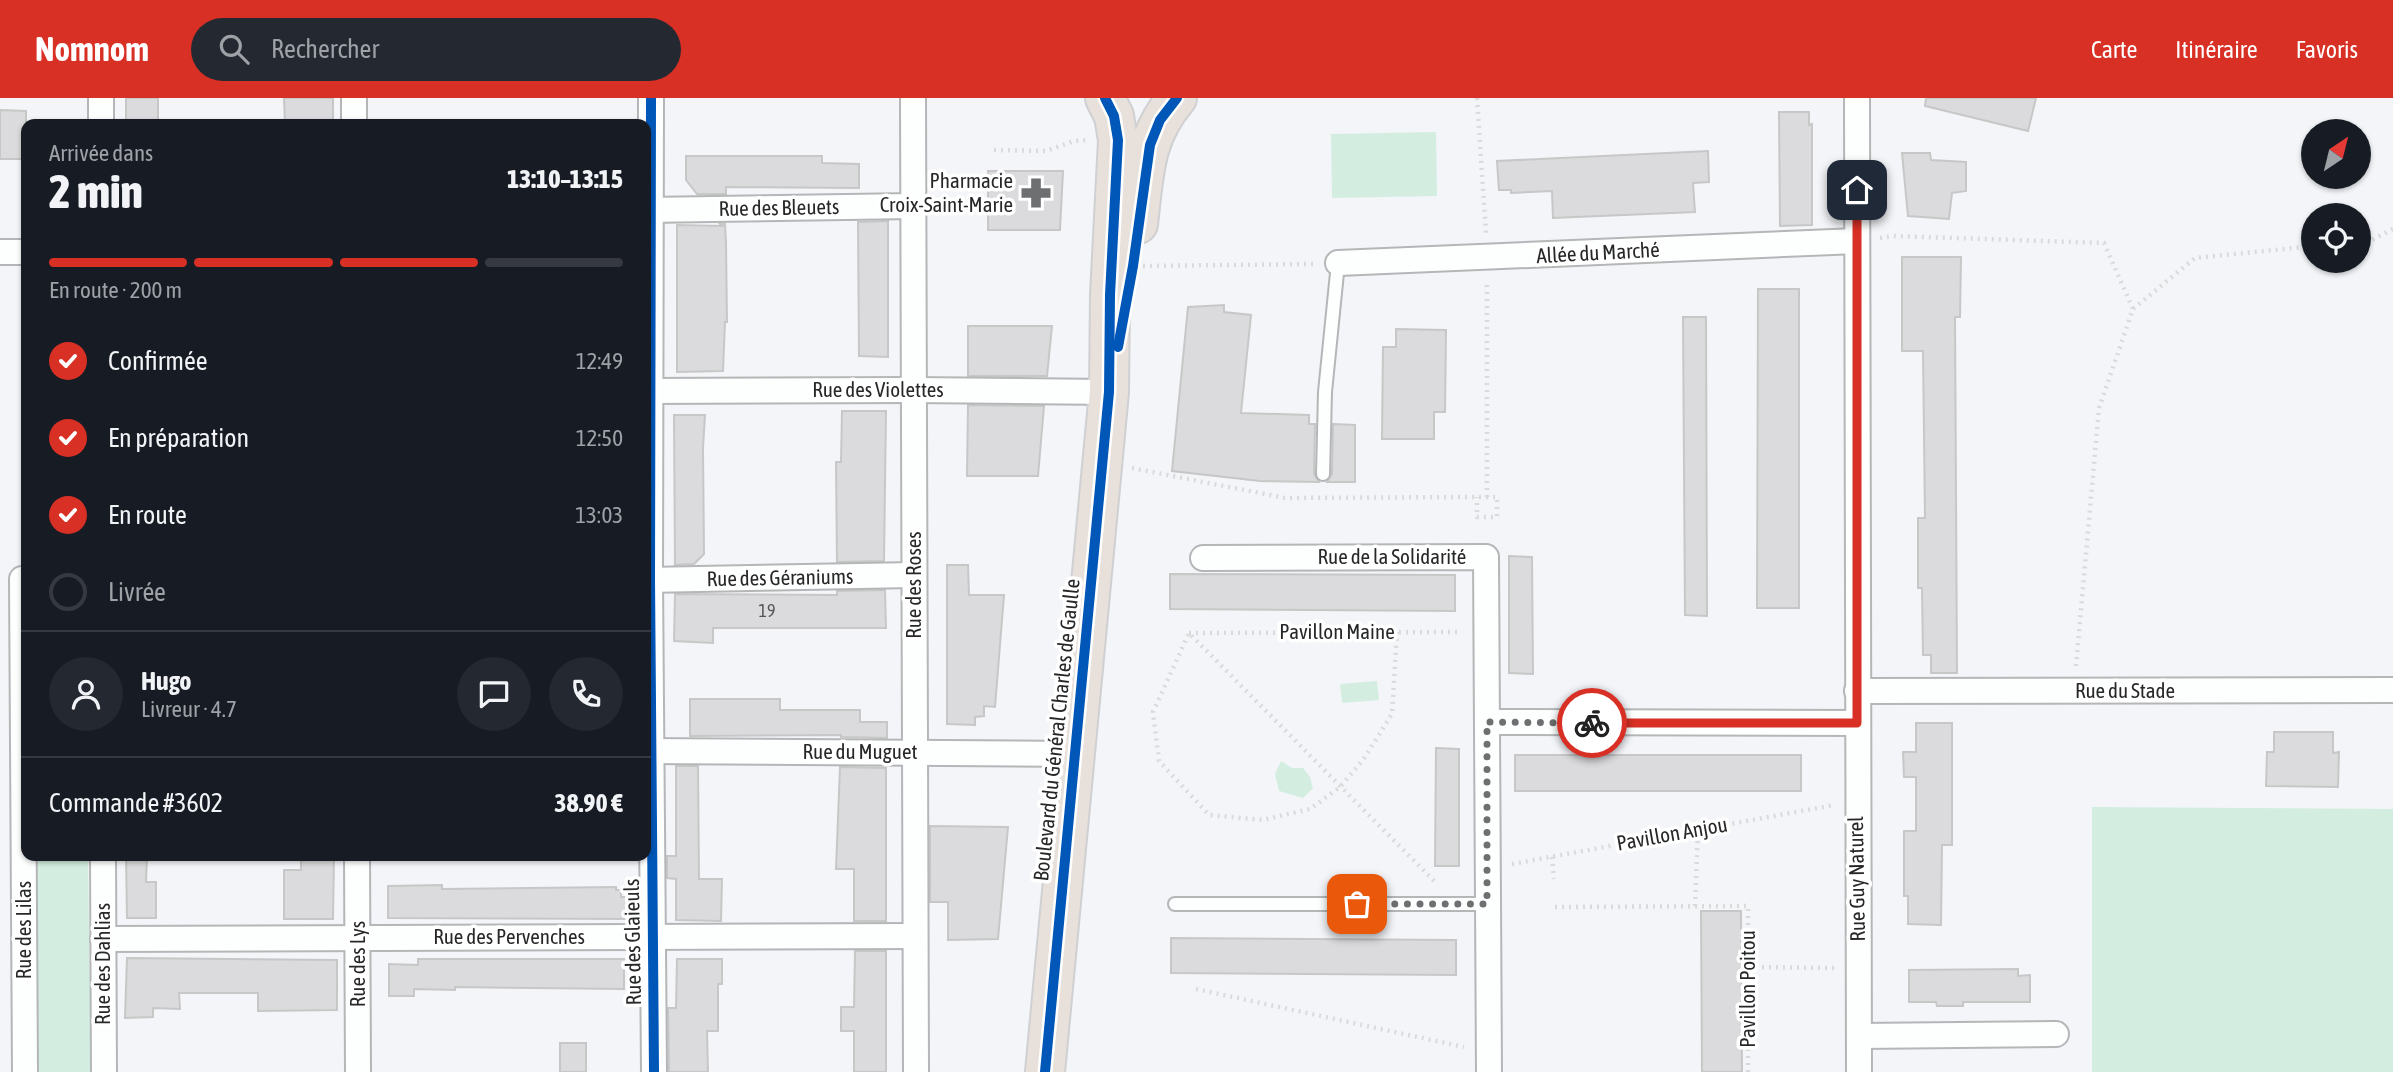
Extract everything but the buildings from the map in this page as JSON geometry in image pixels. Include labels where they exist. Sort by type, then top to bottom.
[{"type":"main road","name":"Boulevard du Général Charles de Gaulle","points":[[1105,98],[1117,127],[1119,149],[1110,295],[1110,392]]},
{"type":"main road","points":[[1113,98],[1145,105],[1177,98]]},
{"type":"main road","name":"Boulevard du Général Charles de Gaulle","points":[[1045,1072],[1073,754],[1110,392],[1133,266],[1150,145],[1160,120],[1177,98]]},
{"type":"street","points":[[101,98],[101,119]]},
{"type":"street","points":[[354,98],[354,119]]},
{"type":"street","name":"Rue des Glaieuls","points":[[650,119],[651,98]]},
{"type":"street","name":"Rue des Roses","points":[[913,98],[916,1072]]},
{"type":"street","name":"Rue Guy Naturel","points":[[1857,98],[1859,1072]]},
{"type":"street","name":"Rue des Bleuets","points":[[651,210],[913,205]]},
{"type":"street","name":"Allée du Marché","points":[[1338,263],[1857,241]]},
{"type":"street","points":[[0,252],[21,252]]},
{"type":"street","name":"Rue des Violettes","points":[[651,391],[1110,392]]},
{"type":"street","name":"Rue de la Solidarité","points":[[1203,558],[1486,557],[1489,1062]]},
{"type":"street","name":"Rue des Géraniums","points":[[651,580],[914,575]]},
{"type":"street","name":"Rue des Lilas","points":[[16,579],[17,826],[25,1072]]},
{"type":"street","name":"Rue du Stade","points":[[1857,691],[2393,690]]},
{"type":"street","points":[[1487,722],[1857,723]]},
{"type":"street","name":"Rue du Muguet","points":[[651,751],[1073,754]]},
{"type":"street","name":"Rue des Dahlias","points":[[103,861],[104,1072]]},
{"type":"street","name":"Rue des Lys","points":[[357,861],[358,1072]]},
{"type":"street","name":"Rue des Glaieuls","points":[[650,861],[654,1072]]},
{"type":"street","name":"Rue des Pervenches","points":[[103,939],[915,936]]},
{"type":"street","points":[[1859,1036],[2056,1034]]},
{"type":"lane","points":[[1323,474],[1325,392],[1338,263]]},
{"type":"lane","points":[[1175,904],[1487,904]]},
{"type":"path","points":[[1477,98],[1488,258],[1487,497]]},
{"type":"path","points":[[994,150],[1046,151],[1074,141],[1095,140]]},
{"type":"path","points":[[2371,240],[2393,229]]},
{"type":"path","points":[[1857,241],[1893,236],[2104,243],[2133,309]]},
{"type":"path","points":[[2074,691],[2099,408],[2133,309],[2195,258],[2301,247]]},
{"type":"path","points":[[1133,266],[1338,263]]},
{"type":"path","points":[[1103,463],[1285,498],[1477,497],[1497,497],[1497,517],[1477,517],[1477,497]]},
{"type":"path","points":[[1397,632],[1392,715],[1363,760],[1339,788],[1310,809],[1263,820],[1209,815],[1159,761],[1153,712],[1188,633],[1339,788],[1438,886]]},
{"type":"path","points":[[1555,907],[1696,906],[1698,830]]},
{"type":"path","points":[[1552,857],[1555,879]]},
{"type":"path","points":[[1748,967],[1858,968]]},
{"type":"path","points":[[1196,989],[1489,1062]]},
{"type":"green space","points":[[1436,132],[1437,196],[1332,198],[1331,134]]},
{"type":"green space","points":[[1377,681],[1379,700],[1342,703],[1340,684]]},
{"type":"green space","points":[[1281,761],[1292,768],[1303,768],[1310,777],[1313,788],[1303,798],[1279,791],[1275,774]]},
{"type":"green space","points":[[2092,807],[2393,809],[2393,1072],[2092,1072]]},
{"type":"green space","points":[[35,861],[88,861],[91,1072],[37,1072]]},
{"type":"cycle path","points":[[651,98],[651,119]]},
{"type":"cycle path","points":[[1045,1072],[1109,392],[1110,295],[1118,140],[1114,116],[1105,98]]},
{"type":"cycle path","points":[[1118,347],[1133,266],[1150,145],[1160,120],[1177,98]]},
{"type":"cycle path","points":[[651,703],[654,1072]]},
{"type":"way so far","points":[[1357,904],[1487,904],[1487,722],[1592,723]]},
{"type":"place","name":"Pharmacie Croix-Saint-Marie","points":[[1036,193]]},
{"type":"route","points":[[1592,723],[1857,723],[1857,190]]}]
